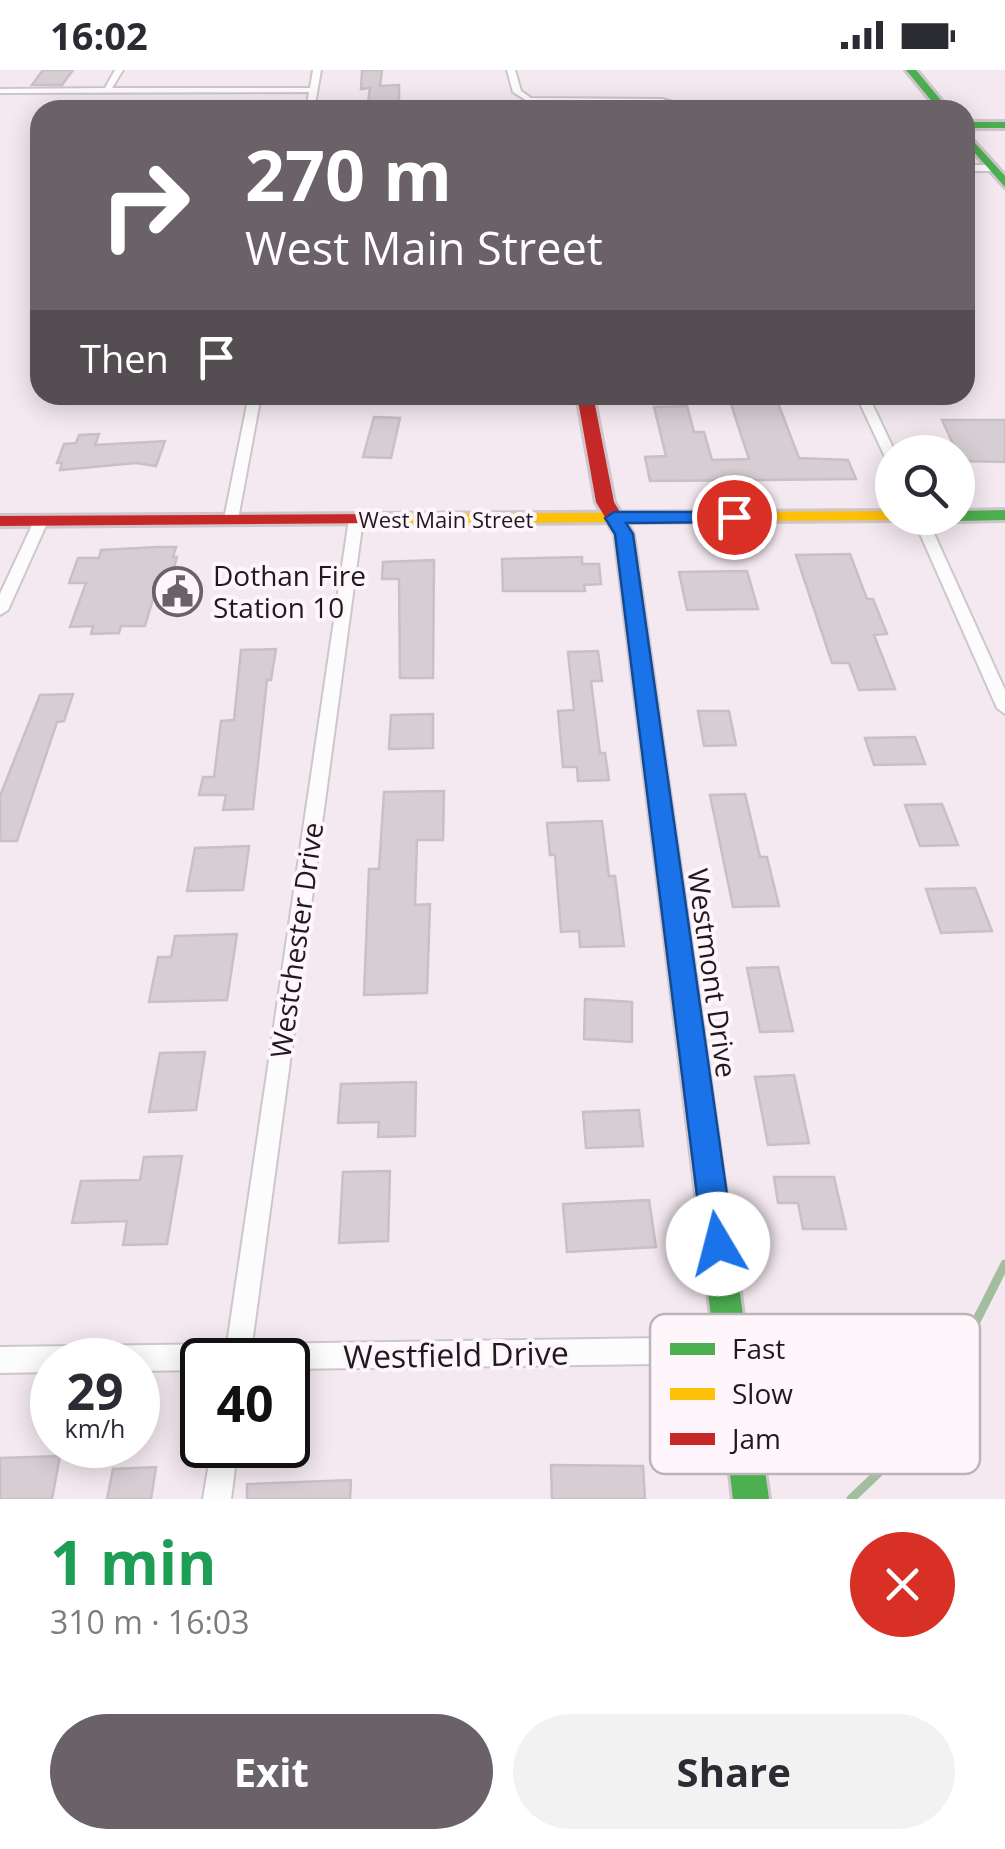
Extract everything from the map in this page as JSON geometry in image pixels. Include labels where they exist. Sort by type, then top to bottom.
[{"type":"street","points":[[108,91],[119,70]]},
{"type":"street","points":[[312,100],[317,70]]},
{"type":"street","points":[[511,70],[516,92],[529,100]]},
{"type":"street","points":[[912,70],[936,100]]},
{"type":"street","points":[[0,91],[314,90]]},
{"type":"street","points":[[975,125],[1005,125]]},
{"type":"street","points":[[975,147],[999,175]]},
{"type":"street","points":[[231,519],[253,405]]},
{"type":"street","name":"Westmont Drive","points":[[587,405],[605,502],[624,534],[727,1314]]},
{"type":"street","points":[[867,405],[881,435]]},
{"type":"street","points":[[975,516],[1005,515]]},
{"type":"street","name":"West Main Street","points":[[0,521],[875,516]]},
{"type":"street","name":"Westchester Drive","points":[[240,1338],[356,519]]},
{"type":"street","points":[[0,610],[41,520]]},
{"type":"street","points":[[928,535],[1005,708]]},
{"type":"street","name":"Westfield Drive","points":[[310,1358],[650,1351]]},
{"type":"street","name":"Westfield Drive","points":[[0,1360],[180,1359]]},
{"type":"street","points":[[217,1499],[222,1468]]},
{"type":"street","name":"Westmont Drive","points":[[748,1474],[751,1499]]},
{"type":"building","points":[[43,70],[73,70],[62,85],[32,85]]},
{"type":"building","points":[[362,70],[382,70],[380,86],[399,85],[399,100],[368,100],[370,88],[361,89]]},
{"type":"building","points":[[731,405],[779,405],[799,458],[848,460],[856,479],[650,481],[645,457],[666,456],[654,407],[687,406],[694,432],[704,432],[712,460],[749,459]]},
{"type":"building","points":[[374,417],[400,418],[391,458],[363,457]]},
{"type":"building","points":[[942,420],[1005,420],[1005,462],[975,461],[975,435],[949,435]]},
{"type":"building","points":[[99,434],[95,445],[165,441],[156,466],[136,463],[60,470],[62,463],[57,463],[64,444],[76,443],[79,435]]},
{"type":"building","points":[[176,547],[170,582],[158,582],[145,626],[121,626],[119,633],[91,634],[93,626],[70,627],[86,583],[69,583],[78,558],[99,558],[101,550]]},
{"type":"building","points":[[850,554],[867,599],[873,599],[887,634],[874,635],[895,689],[859,690],[849,663],[832,663],[796,555]]},
{"type":"building","points":[[582,557],[582,564],[599,564],[601,584],[584,585],[585,591],[503,591],[502,559]]},
{"type":"building","points":[[434,560],[433,678],[400,678],[399,579],[382,579],[383,562]]},
{"type":"building","points":[[747,571],[758,609],[687,610],[679,572]]},
{"type":"building","points":[[276,649],[271,680],[267,680],[253,809],[223,810],[226,795],[199,795],[203,777],[214,777],[221,721],[234,720],[241,650]]},
{"type":"building","points":[[598,651],[602,681],[591,681],[600,753],[605,753],[609,780],[578,781],[577,767],[563,767],[558,711],[574,710],[568,652]]},
{"type":"building","points":[[73,694],[64,721],[57,722],[17,841],[0,841],[0,796],[40,695]]},
{"type":"building","points":[[698,711],[729,711],[736,745],[704,746]]},
{"type":"building","points":[[433,714],[433,748],[389,749],[391,715]]},
{"type":"building","points":[[915,737],[925,764],[874,765],[865,738]]},
{"type":"building","points":[[444,791],[443,840],[417,840],[415,905],[430,904],[427,993],[364,995],[369,869],[379,869],[384,792]]},
{"type":"building","points":[[745,794],[760,857],[767,857],[779,906],[733,907],[710,795]]},
{"type":"building","points":[[942,804],[958,845],[920,846],[905,805]]},
{"type":"building","points":[[602,821],[609,876],[615,876],[624,946],[580,947],[579,931],[561,932],[555,855],[550,855],[547,823]]},
{"type":"building","points":[[249,846],[243,890],[187,891],[195,848]]},
{"type":"building","points":[[975,888],[992,931],[941,933],[926,889]]},
{"type":"building","points":[[237,934],[227,1000],[149,1002],[158,957],[171,957],[175,936]]},
{"type":"building","points":[[778,967],[793,1031],[760,1032],[747,968]]},
{"type":"building","points":[[585,999],[632,1002],[632,1042],[584,1039]]},
{"type":"building","points":[[205,1052],[196,1110],[149,1112],[160,1053]]},
{"type":"building","points":[[794,1075],[809,1143],[768,1145],[755,1077]]},
{"type":"building","points":[[416,1082],[415,1136],[378,1137],[379,1122],[338,1123],[341,1084]]},
{"type":"building","points":[[639,1110],[643,1146],[586,1148],[583,1112]]},
{"type":"building","points":[[182,1156],[167,1244],[123,1245],[127,1221],[72,1223],[81,1181],[140,1180],[144,1157]]},
{"type":"building","points":[[390,1171],[388,1241],[339,1243],[343,1172]]},
{"type":"building","points":[[774,1177],[834,1177],[846,1229],[803,1229],[798,1203],[778,1203]]},
{"type":"building","points":[[649,1200],[656,1247],[567,1252],[563,1204]]},
{"type":"building","points":[[30,1457],[30,1468],[58,1468],[52,1499],[0,1499],[0,1458]]},
{"type":"building","points":[[551,1465],[643,1466],[645,1499],[552,1499]]},
{"type":"building","points":[[156,1468],[151,1499],[107,1499],[113,1469]]},
{"type":"building","points":[[351,1480],[350,1499],[247,1499],[247,1484]]},
{"type":"waterway","points":[[980,1314],[1005,1264]]},
{"type":"waterway","points":[[851,1499],[877,1474]]},
{"type":"traffic: fast","points":[[911,70],[936,100]]},
{"type":"traffic: fast","points":[[975,125],[1005,125]]},
{"type":"traffic: fast","points":[[975,147],[1005,183]]},
{"type":"traffic: fast","points":[[975,516],[1005,515]]},
{"type":"traffic: fast","points":[[672,897],[727,1314]]},
{"type":"traffic: fast","points":[[748,1474],[751,1499]]},
{"type":"traffic: slow","points":[[381,519],[875,516]]},
{"type":"traffic: jam","points":[[587,405],[605,502],[624,534],[672,897]]},
{"type":"traffic: jam","points":[[0,521],[381,519]]},
{"type":"place","name":"Dothan Fire Station 10","points":[[178,591]]},
{"type":"route","points":[[718,1244],[624,534],[614,518],[734,517]]}]
